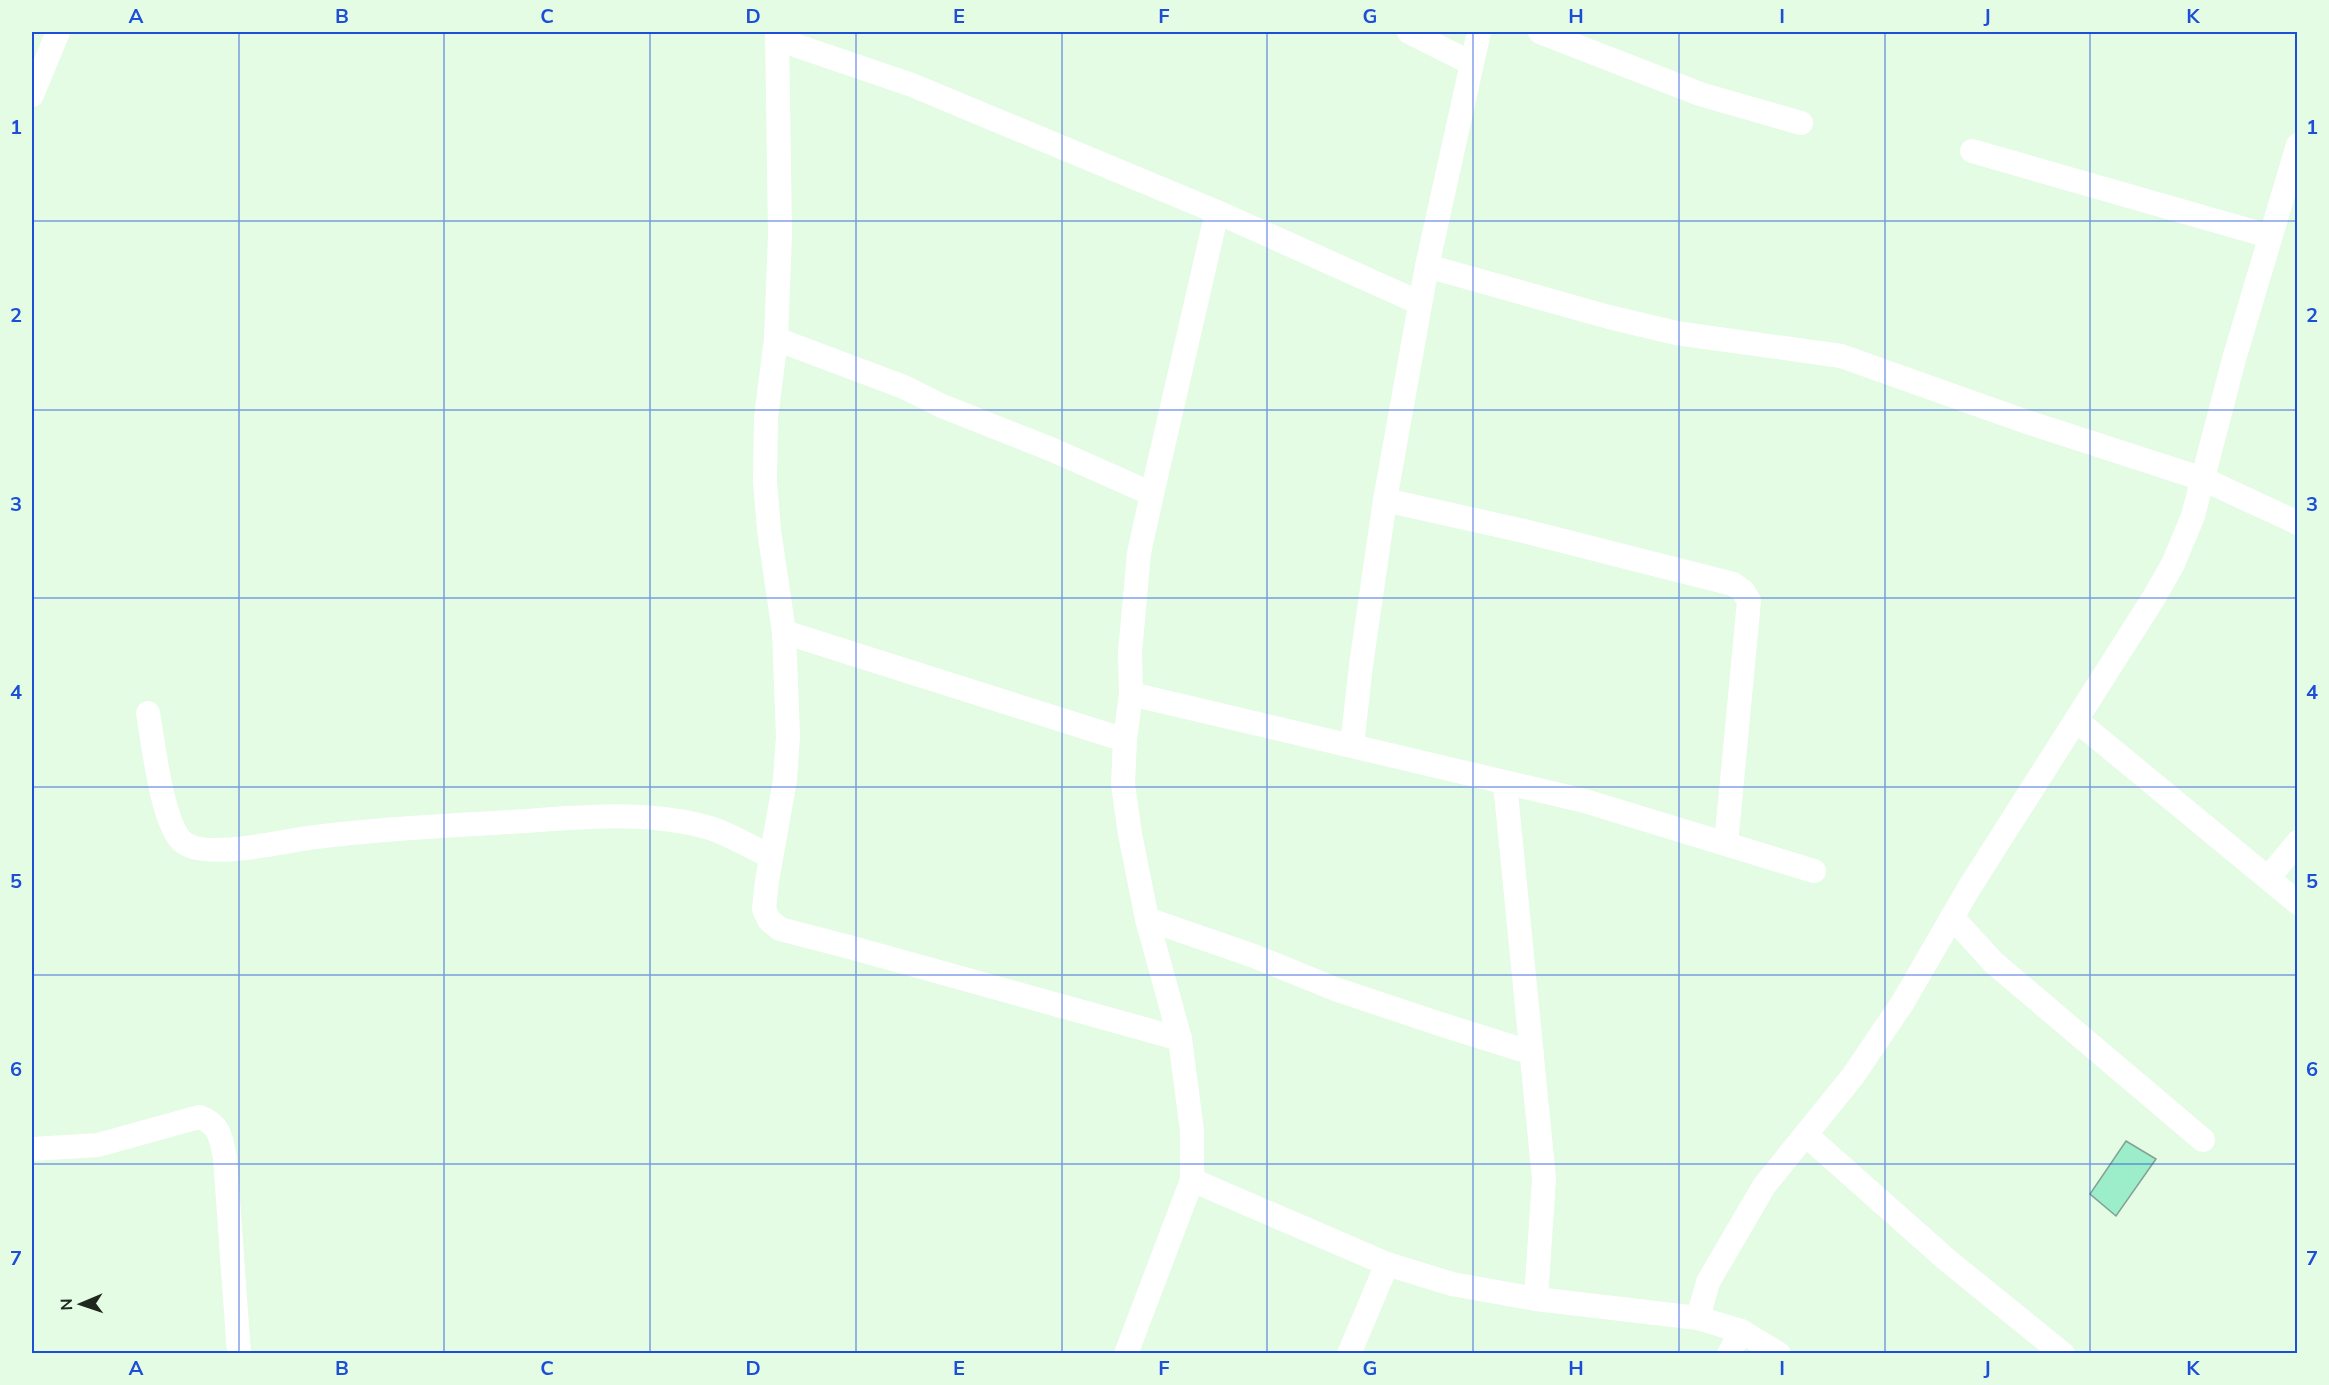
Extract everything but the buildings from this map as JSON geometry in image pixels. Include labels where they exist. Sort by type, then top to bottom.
[{"type":"street","points":[[32,95],[58,32]]},
{"type":"street","points":[[1409,32],[1471,63]]},
{"type":"street","points":[[1352,745],[1385,500],[1420,303],[1479,32]]},
{"type":"street","points":[[1540,32],[1700,94],[1802,123]]},
{"type":"street","points":[[1180,1039],[853,948],[780,930],[769,920],[764,909],[785,780],[788,736],[784,632],[769,530],[765,482],[766,417],[776,339],[780,236],[777,35],[912,85],[1217,212],[1420,303]]},
{"type":"street","points":[[1698,1318],[1708,1282],[1758,1196],[1853,1076],[1902,1002],[1969,888],[2173,564],[2193,516],[2269,236],[2298,145]]},
{"type":"street","points":[[1972,151],[2269,236]]},
{"type":"street","points":[[1126,1353],[1192,1180],[1192,1131],[1180,1039],[1147,919],[1130,834],[1123,784],[1125,740],[1131,694],[1130,652],[1139,553],[1217,212]]},
{"type":"street","points":[[1427,266],[1609,317],[1676,333],[1841,356],[2024,421],[2203,479],[2298,523]]},
{"type":"street","points":[[776,339],[904,387],[942,406],[1053,450],[1152,494]]},
{"type":"street","points":[[1385,500],[1524,531],[1663,566],[1733,584],[1743,591],[1749,601],[1726,844]]},
{"type":"street","points":[[784,632],[1125,740]]},
{"type":"street","points":[[1131,694],[1586,801],[1814,871]]},
{"type":"street","points":[[148,713],[164,800],[174,830],[182,842],[191,847],[206,850],[239,849],[310,838],[445,826],[594,817],[648,818],[710,829],[771,856]]},
{"type":"street","points":[[2076,720],[2298,903]]},
{"type":"street","points":[[1505,783],[1544,1179],[1536,1299]]},
{"type":"street","points":[[2268,878],[2298,842]]},
{"type":"street","points":[[1952,917],[1994,963],[2203,1140]]},
{"type":"street","points":[[1147,919],[1254,956],[1335,988],[1532,1053]]},
{"type":"street","points":[[32,1149],[98,1145],[199,1117],[211,1121],[220,1134],[225,1158],[239,1353]]},
{"type":"street","points":[[1806,1135],[1947,1260],[2063,1353]]},
{"type":"street","points":[[1192,1180],[1387,1264],[1452,1284],[1536,1299],[1698,1318],[1741,1330],[1779,1353]]},
{"type":"street","points":[[1349,1353],[1387,1264]]},
{"type":"street","points":[[1729,1353],[1741,1330]]}]
